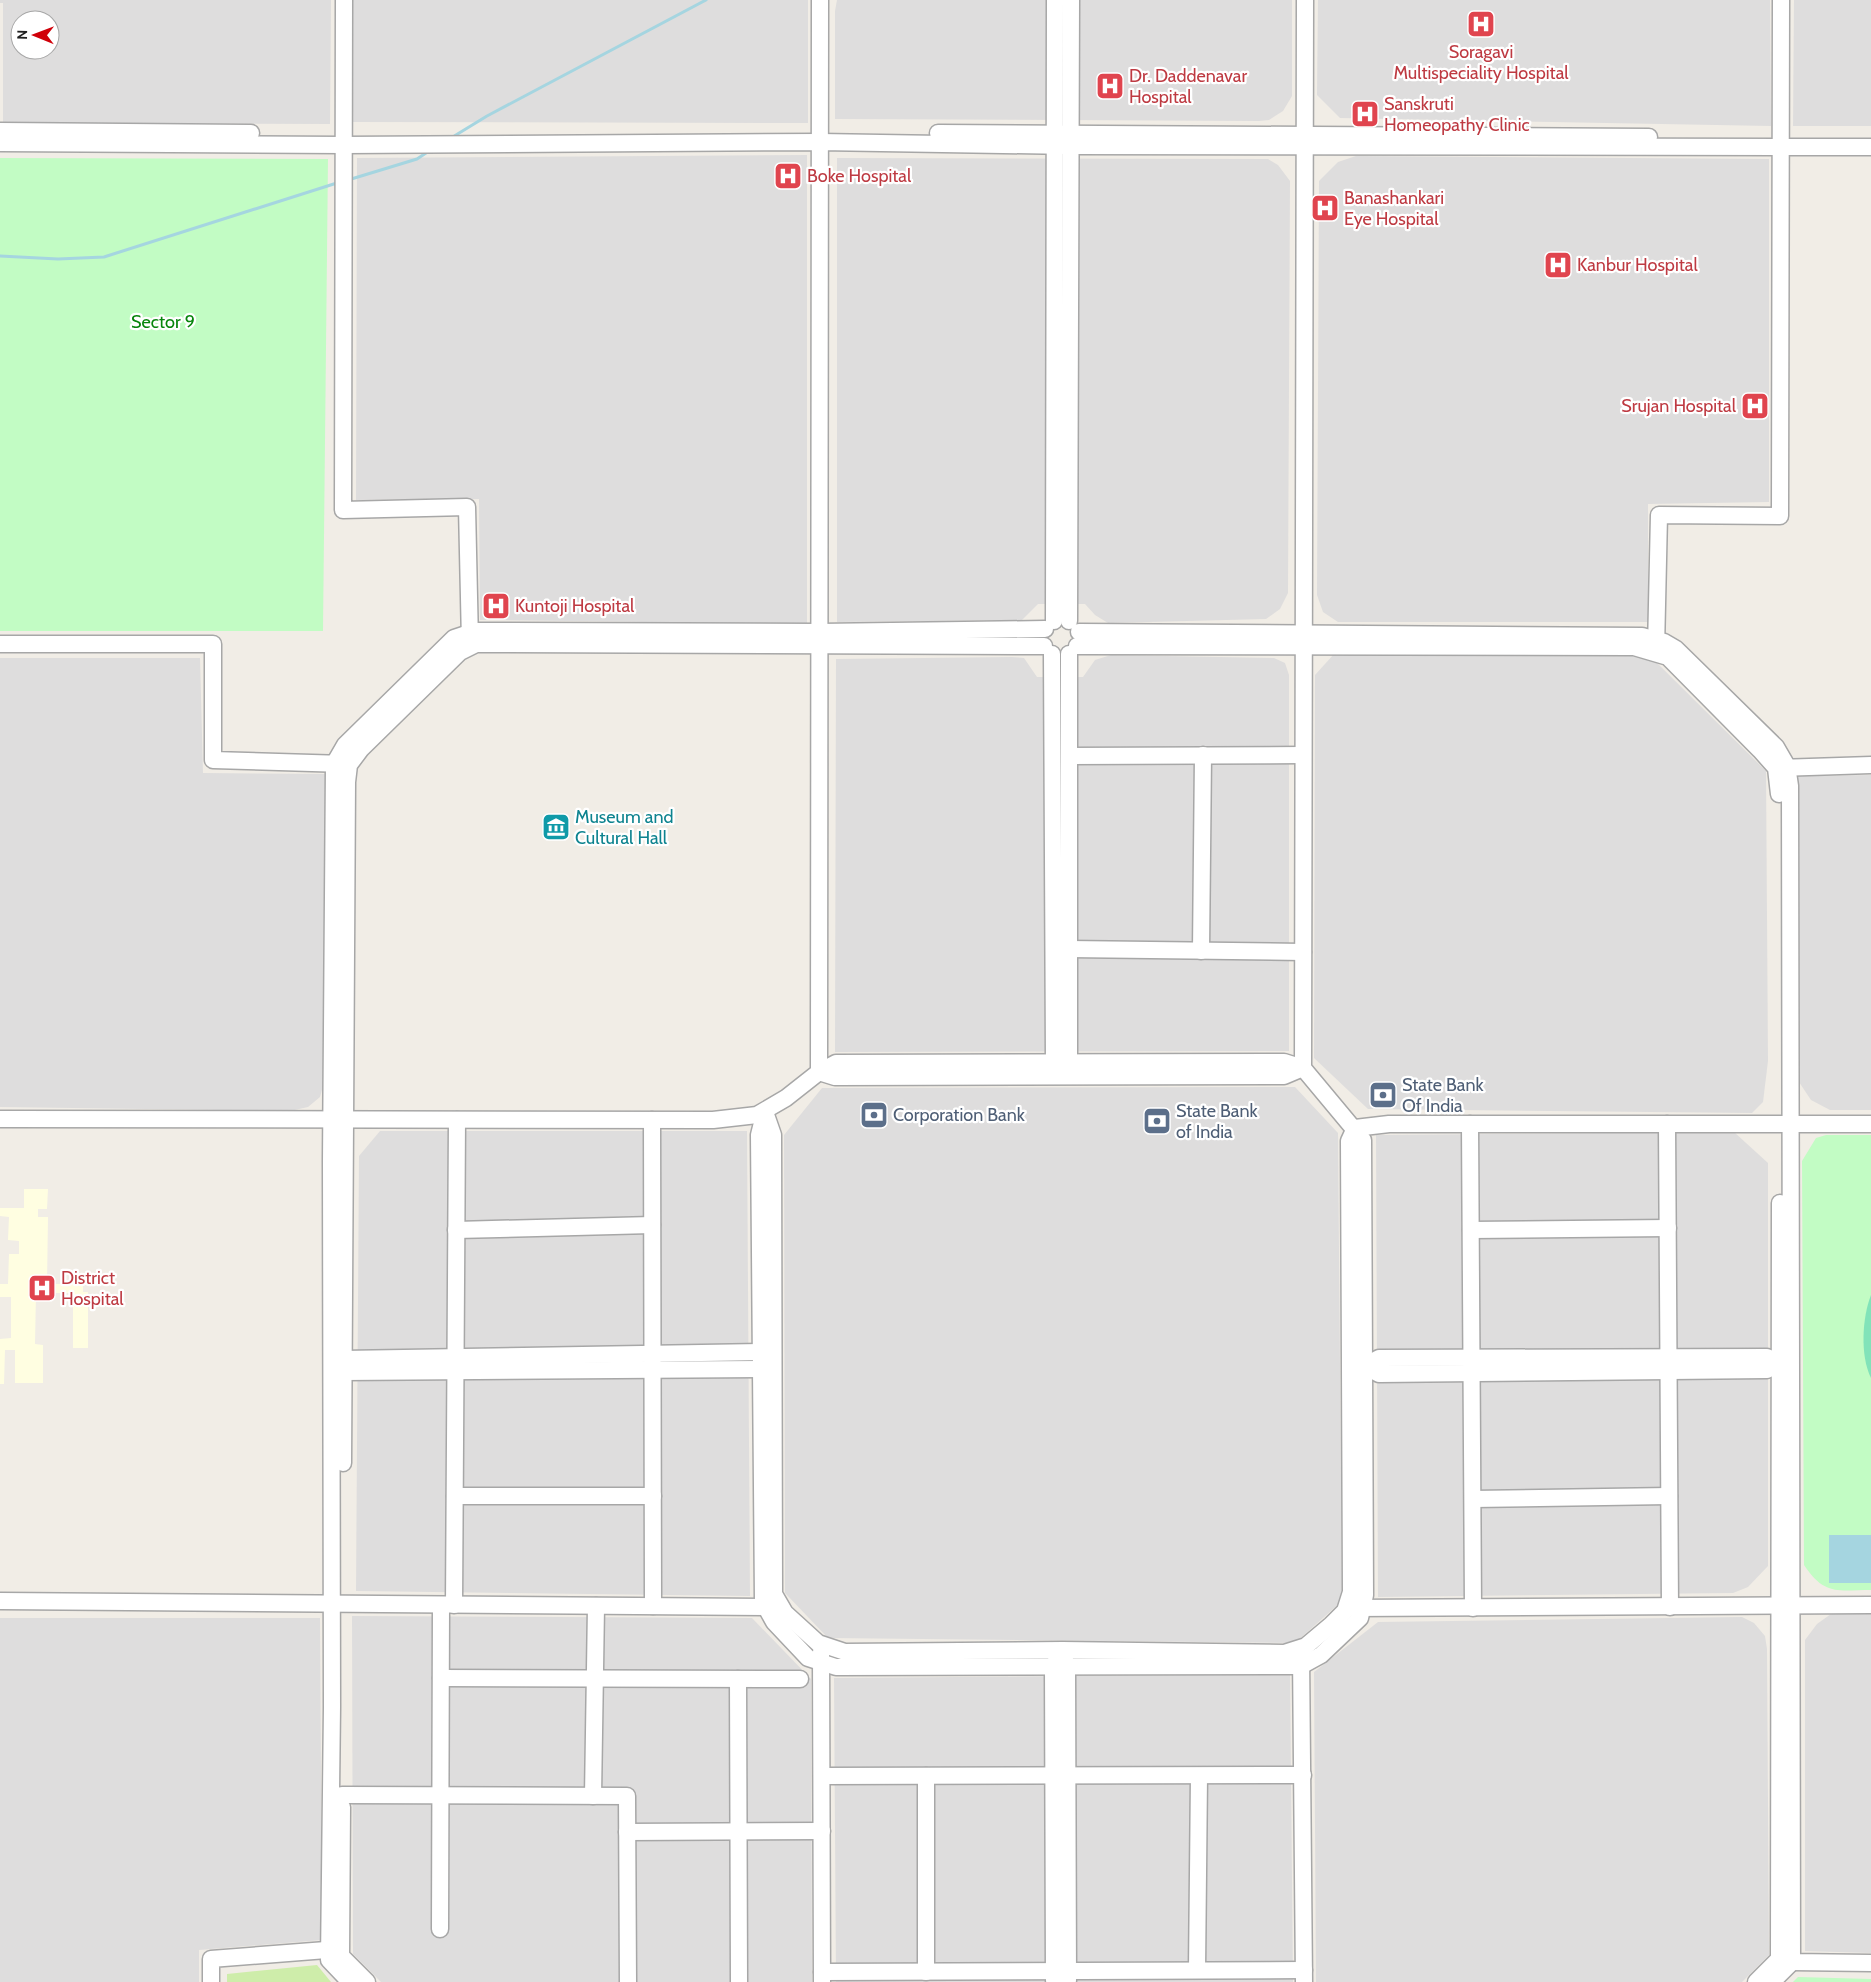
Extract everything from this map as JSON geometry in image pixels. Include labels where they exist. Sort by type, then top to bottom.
[{"type":"street","points":[[0,644],[213,644],[213,760],[342,764],[361,749],[470,640],[467,507],[342,510],[344,0]]},
{"type":"street","points":[[819,1072],[820,0]]},
{"type":"street","points":[[1055,0],[1063,140],[1065,634],[1069,756],[1069,949],[1062,1067]]},
{"type":"street","points":[[1063,140],[1071,0]]},
{"type":"street","points":[[1303,1068],[1304,0]]},
{"type":"street","points":[[1656,646],[1659,515],[1780,516],[1781,0]]},
{"type":"street","points":[[0,131],[344,140],[415,145],[466,139],[820,137],[1063,140],[1781,142],[1871,137]]},
{"type":"street","points":[[0,143],[344,140],[435,134],[466,139]]},
{"type":"street","points":[[1781,142],[1871,148]]},
{"type":"street","points":[[470,640],[476,644],[1065,634],[1304,640],[1642,636],[1656,646],[1676,649],[1776,747],[1790,786],[1780,1363],[1786,1606]]},
{"type":"street","points":[[820,638],[1048,650],[1060,656],[1065,634]]},
{"type":"street","points":[[1062,1067],[1048,650],[1042,636],[1065,634]]},
{"type":"street","points":[[1069,756],[1304,754]]},
{"type":"street","points":[[1201,951],[1203,755]]},
{"type":"street","points":[[342,764],[347,782],[338,1121],[339,1365],[335,1949],[367,1982]]},
{"type":"street","points":[[1782,767],[1871,766]]},
{"type":"street","points":[[1069,949],[1303,952]]},
{"type":"street","points":[[765,1111],[760,1135],[763,1602],[772,1605],[784,1613],[821,1644],[845,1652],[1062,1650],[1284,1652],[1306,1646],[1354,1608],[1365,1595],[1363,1140],[1355,1128],[1303,1068],[1284,1062],[1062,1067],[835,1077],[819,1072]]},
{"type":"street","points":[[0,1120],[713,1120],[757,1115],[786,1098],[819,1072]]},
{"type":"street","points":[[765,1111],[773,1135],[774,1594],[772,1605],[774,1622],[808,1658],[836,1667],[1301,1666],[1321,1655],[1360,1618],[1354,1608],[1351,1592],[1349,1140],[1355,1128]]},
{"type":"street","points":[[440,1929],[441,1678],[455,1496],[457,1120]]},
{"type":"street","points":[[652,1120],[653,1606]]},
{"type":"street","points":[[1355,1128],[1389,1124],[1871,1124]]},
{"type":"street","points":[[1470,1124],[1473,1608]]},
{"type":"street","points":[[1668,1124],[1670,1607]]},
{"type":"street","points":[[1772,1982],[1785,1960],[1785,1124]]},
{"type":"street","points":[[456,1230],[652,1225]]},
{"type":"street","points":[[1471,1230],[1668,1228]]},
{"type":"street","points":[[339,1365],[653,1361],[761,1352]]},
{"type":"street","points":[[1364,1366],[1378,1358],[1472,1366],[1669,1364],[1767,1357],[1780,1363]]},
{"type":"street","points":[[653,1361],[761,1369]]},
{"type":"street","points":[[455,1496],[653,1496]]},
{"type":"street","points":[[1473,1498],[1669,1496]]},
{"type":"street","points":[[0,1601],[337,1605],[772,1605]]},
{"type":"street","points":[[337,1605],[342,1795],[335,1949],[329,1960],[350,1982]]},
{"type":"street","points":[[1354,1608],[1871,1605]]},
{"type":"street","points":[[593,1796],[596,1606]]},
{"type":"street","points":[[821,1644],[822,1977],[926,1972],[1061,1976],[1197,1970],[1304,1976],[1301,1648]]},
{"type":"street","points":[[1061,1976],[1060,1666],[1062,1650]]},
{"type":"street","points":[[441,1678],[800,1679]]},
{"type":"street","points":[[738,1678],[739,1982]]},
{"type":"street","points":[[822,1776],[1303,1776]]},
{"type":"street","points":[[926,1776],[926,1972]]},
{"type":"street","points":[[1197,1970],[1199,1776]]},
{"type":"street","points":[[342,1795],[627,1796],[628,1982]]},
{"type":"street","points":[[627,1832],[822,1831]]},
{"type":"street","points":[[211,1982],[211,1959],[335,1949]]},
{"type":"street","points":[[1756,1982],[1785,1960],[1871,1963]]},
{"type":"shaded area","points":[[0,0],[331,0],[330,124],[3,123],[3,3],[0,3]]},
{"type":"shaded area","points":[[353,0],[808,0],[808,123],[353,122]]},
{"type":"shaded area","points":[[837,0],[1292,0],[1292,96],[1283,111],[1269,120],[1259,121],[835,119],[835,11]]},
{"type":"shaded area","points":[[1318,0],[1770,0],[1771,126],[1340,118],[1317,95]]},
{"type":"shaded area","points":[[1794,0],[1871,0],[1871,126],[1793,126]]},
{"type":"shaded area","points":[[807,155],[807,624],[480,620],[479,499],[356,500],[357,158]]},
{"type":"shaded area","points":[[1356,156],[1769,159],[1769,502],[1648,504],[1648,622],[1338,622],[1323,612],[1317,595],[1319,181],[1338,162]]},
{"type":"shaded area","points":[[837,158],[1268,159],[1278,165],[1290,181],[1288,593],[1280,609],[1266,619],[1108,623],[1095,615],[1085,604],[1038,604],[1022,620],[837,622]]},
{"type":"shaded area","points":[[1334,654],[1650,656],[1766,771],[1768,1061],[1763,1102],[1752,1113],[1368,1109],[1314,1058],[1315,675]]},
{"type":"shaded area","points":[[1111,655],[1274,658],[1285,663],[1289,675],[1289,1051],[835,1052],[836,659],[1012,657],[1024,658],[1037,677],[1083,677],[1095,660]]},
{"type":"shaded area","points":[[0,658],[200,658],[203,773],[326,774],[323,1086],[320,1097],[308,1107],[290,1111],[0,1107]]},
{"type":"shaded area","points":[[1871,775],[1871,1110],[1830,1110],[1811,1100],[1797,1079],[1796,776]]},
{"type":"shaded area","points":[[1295,1087],[1338,1133],[1342,1601],[1295,1643],[828,1638],[785,1593],[784,1135],[822,1088]]},
{"type":"shaded area","points":[[380,1131],[747,1131],[750,1596],[356,1591],[359,1156]]},
{"type":"shaded area","points":[[1734,1132],[1768,1163],[1768,1566],[1748,1587],[1733,1593],[1378,1597],[1376,1135]]},
{"type":"shaded area","name":"District Hospital","points":[[24,1189],[48,1189],[47,1209],[38,1209],[38,1217],[48,1217],[47,1284],[83,1284],[83,1292],[88,1292],[88,1348],[73,1348],[73,1293],[36,1293],[35,1344],[43,1345],[43,1383],[15,1383],[15,1350],[5,1350],[4,1384],[0,1384],[0,1339],[11,1338],[11,1297],[0,1297],[0,1284],[8,1284],[9,1254],[19,1254],[19,1241],[8,1240],[9,1217],[0,1216],[0,1208],[24,1208]]},
{"type":"shaded area","points":[[1831,1614],[1871,1614],[1871,1953],[1805,1951],[1805,1640],[1817,1624]]},
{"type":"shaded area","points":[[352,1616],[752,1618],[811,1679],[812,1982],[381,1982],[353,1954]]},
{"type":"shaded area","points":[[1742,1617],[1754,1623],[1765,1636],[1767,1649],[1769,1955],[1742,1982],[1316,1982],[1314,1672],[1378,1622]]},
{"type":"shaded area","points":[[0,1618],[320,1618],[322,1940],[199,1950],[199,1982],[0,1982]]},
{"type":"shaded area","points":[[1290,1674],[1293,1982],[836,1982],[834,1678]]},
{"type":"green space","name":"Sector 9","points":[[0,158],[328,159],[323,631],[0,631]]},
{"type":"green space","points":[[1826,1135],[1871,1135],[1871,1590],[1840,1590],[1825,1587],[1804,1565],[1802,1161],[1816,1138]]},
{"type":"green space","points":[[1871,1295],[1871,1378],[1865,1359],[1863,1337]]},
{"type":"green space","points":[[317,1965],[331,1982],[227,1982],[227,1974]]},
{"type":"green space","points":[[1798,1977],[1871,1979],[1871,1982],[1793,1982]]},
{"type":"water","points":[[1829,1535],[1871,1535],[1871,1583],[1829,1583]]},
{"type":"waterway","points":[[451,138],[487,116],[706,0]]},
{"type":"waterway","points":[[348,180],[417,159],[429,151]]},
{"type":"waterway","points":[[0,256],[58,259],[104,257],[340,182]]},
{"type":"place","name":"Soragavi Multispeciality Hospital","points":[[1481,24]]},
{"type":"place","name":"Dr. Daddenavar Hospital","points":[[1110,86]]},
{"type":"place","name":"Sanskruti Homeopathy Clinic","points":[[1365,114]]},
{"type":"place","name":"Boke Hospital","points":[[788,176]]},
{"type":"place","name":"Banashankari Eye Hospital","points":[[1325,208]]},
{"type":"place","name":"Kanbur Hospital","points":[[1558,265]]},
{"type":"place","name":"Srujan Hospital","points":[[1755,406]]},
{"type":"place","name":"Kuntoji Hospital","points":[[496,606]]},
{"type":"place","name":"Museum and Cultural Hall","points":[[556,827]]},
{"type":"place","name":"State Bank Of India","points":[[1383,1095]]},
{"type":"place","name":"Corporation Bank","points":[[874,1115]]},
{"type":"place","name":"State Bank of India","points":[[1157,1121]]},
{"type":"place","name":"District Hospital","points":[[42,1288]]}]
